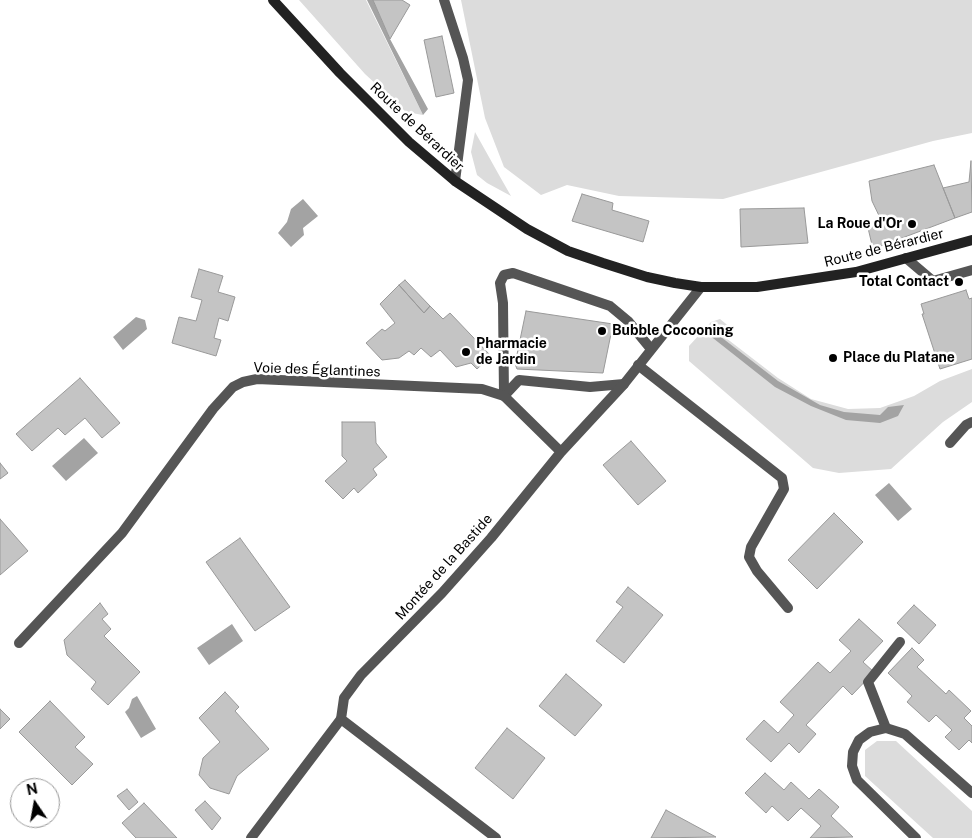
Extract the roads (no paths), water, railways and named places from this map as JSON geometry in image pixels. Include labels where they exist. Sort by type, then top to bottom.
[{"type":"main road","name":"Route de Bérardier","points":[[273,0],[340,73],[402,135],[455,181],[526,229],[568,251],[647,277],[701,286],[758,287],[856,272],[972,240]]},
{"type":"street","points":[[444,0],[461,50],[468,80],[455,181]]},
{"type":"street","points":[[906,258],[933,281],[972,270]]},
{"type":"street","points":[[504,396],[503,303],[500,282],[504,274],[513,273],[610,306],[628,321],[651,350]]},
{"type":"street","name":"Montée de la Bastide","points":[[341,719],[344,698],[361,675],[472,559],[561,452],[624,384],[701,286]]},
{"type":"street","points":[[638,365],[782,478],[784,489],[751,547],[749,557],[757,571],[788,608]]},
{"type":"street","name":"Voie des Églantines","points":[[19,643],[122,533],[213,409],[233,387],[243,382],[257,379],[482,389],[504,396],[561,452]]},
{"type":"street","points":[[504,396],[519,380],[590,387],[624,384]]},
{"type":"street","points":[[950,443],[966,425],[972,422]]},
{"type":"street","points":[[886,728],[868,682],[900,642]]},
{"type":"street","points":[[251,838],[341,719],[496,838]]},
{"type":"street","points":[[916,838],[865,790],[857,780],[852,766],[853,752],[859,740],[870,732],[886,728],[905,734],[971,790]]},
{"type":"place","name":"La Roue d'Or","points":[[912,224]]},
{"type":"place","name":"Total Contact","points":[[959,282]]},
{"type":"place","name":"Bubble Cocooning","points":[[602,331]]},
{"type":"place","name":"Pharmacie de Jardin","points":[[466,352]]},
{"type":"place","name":"Place du Platane","points":[[833,358]]}]
